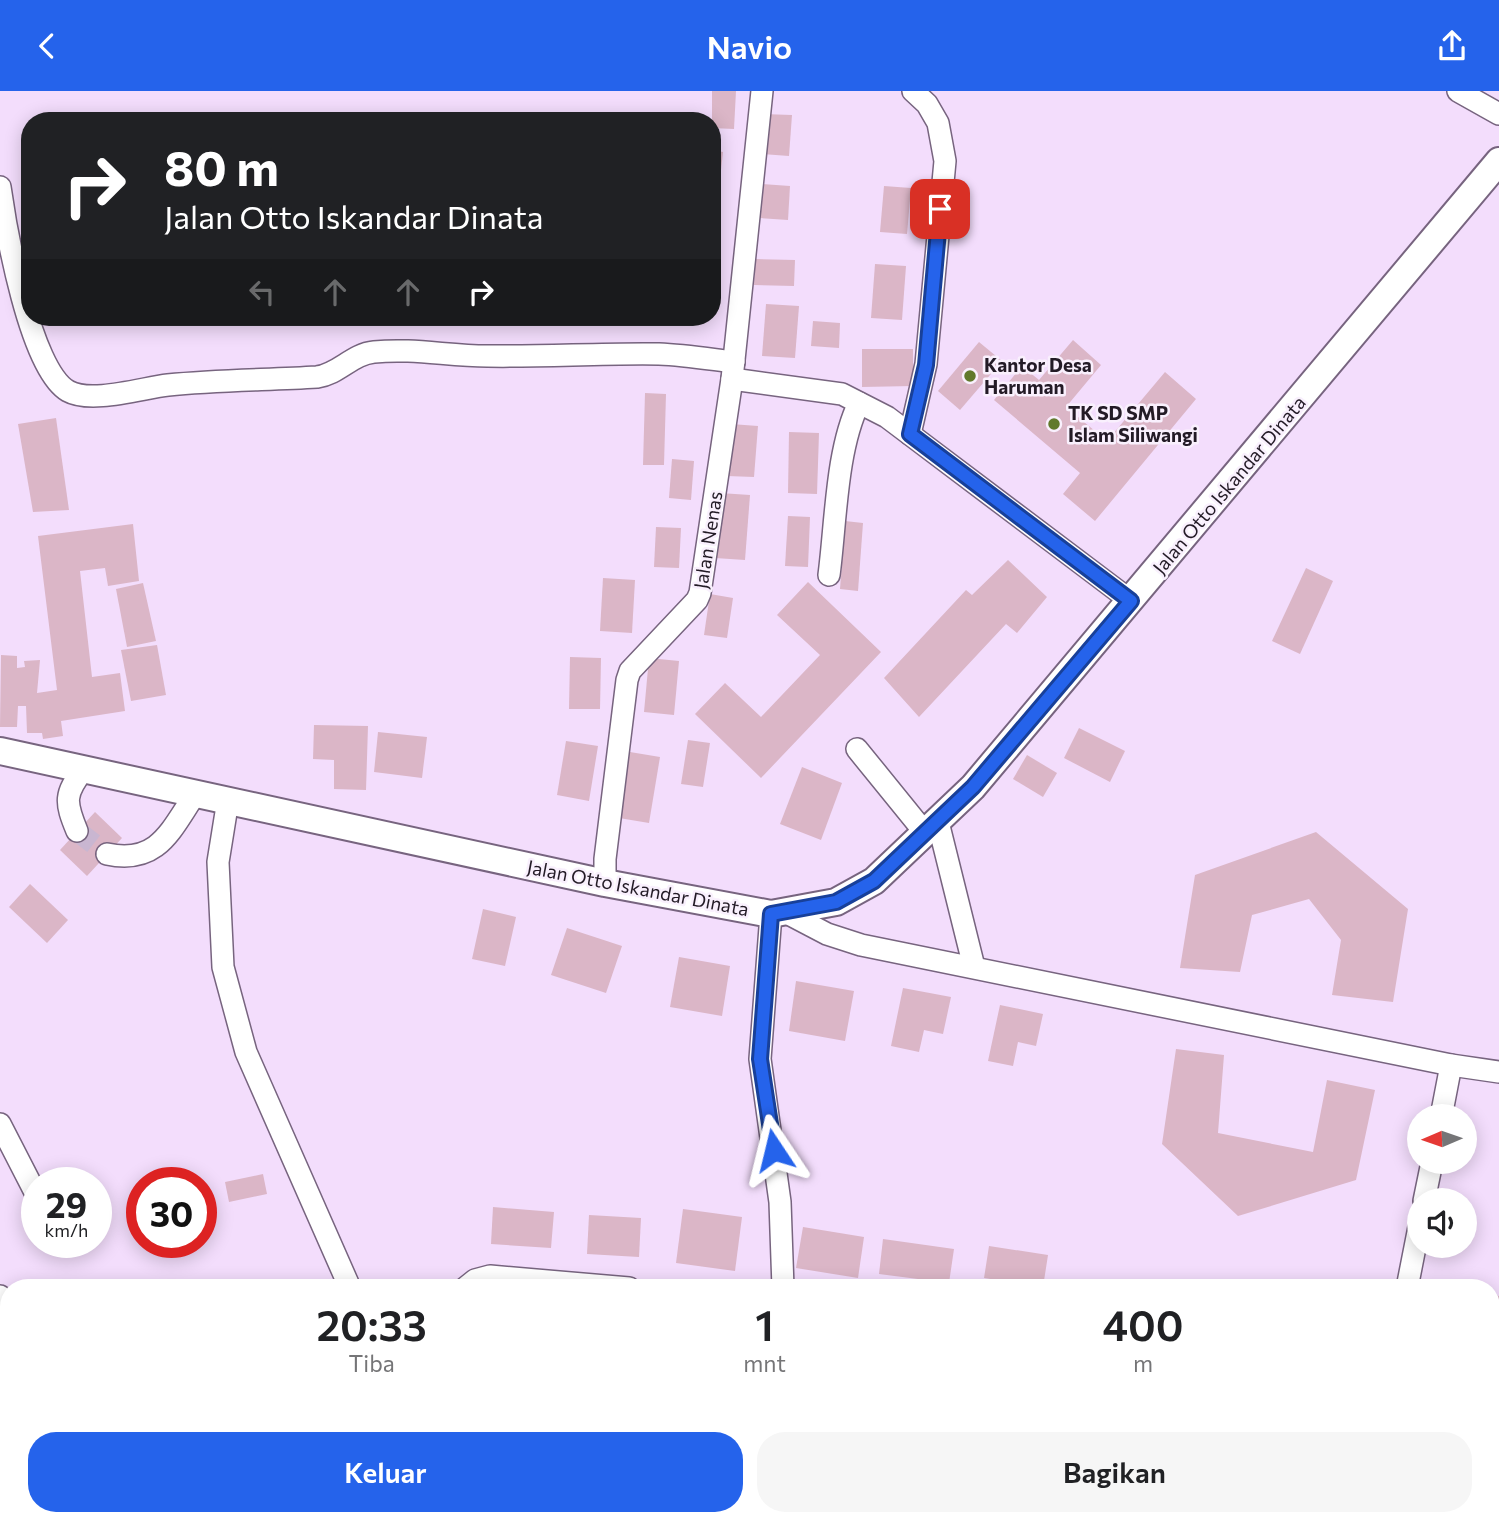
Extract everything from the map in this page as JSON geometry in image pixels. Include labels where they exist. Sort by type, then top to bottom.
[{"type":"main road","name":"Jalan Otto Iskandar Dinata","points":[[0,751],[605,883],[778,913],[836,902],[874,881],[973,787],[1499,161]]},
{"type":"street","name":"Jalan Nenas","points":[[605,883],[605,859],[627,680],[630,671],[699,597],[733,370],[762,91]]},
{"type":"street","points":[[910,434],[926,365],[945,160],[939,123],[928,104],[913,91]]},
{"type":"street","points":[[1458,91],[1499,114]]},
{"type":"street","points":[[0,187],[21,289]]},
{"type":"street","points":[[34,326],[45,359],[62,385],[82,396],[169,385],[317,377],[330,375],[361,354],[428,350],[453,356],[660,354],[842,394],[887,417],[1131,601]]},
{"type":"street","points":[[830,575],[845,447],[850,421],[859,403]]},
{"type":"street","points":[[857,749],[932,828],[974,967]]},
{"type":"street","points":[[77,831],[68,810],[69,789],[84,769]]},
{"type":"street","points":[[107,854],[126,858],[141,856],[158,846],[196,793]]},
{"type":"street","points":[[228,800],[218,862],[223,967],[246,1052],[347,1279]]},
{"type":"street","points":[[783,1279],[780,1202],[760,1059],[778,913],[827,934],[862,945],[1451,1065],[1499,1072]]},
{"type":"street","points":[[1444,1104],[1451,1065]]},
{"type":"street","points":[[0,1124],[22,1167]]},
{"type":"street","points":[[1410,1279],[1413,1258]]},
{"type":"street","points":[[479,1279],[490,1276],[525,1279]]},
{"type":"building","points":[[712,91],[736,91],[734,129],[721,128],[721,112],[712,112]]},
{"type":"building","points":[[763,114],[792,115],[789,156],[761,154]]},
{"type":"building","points":[[761,184],[790,186],[788,220],[759,218]]},
{"type":"building","points":[[884,186],[911,188],[907,234],[880,232]]},
{"type":"building","points":[[755,259],[795,260],[794,286],[754,285]]},
{"type":"building","points":[[875,264],[906,266],[902,320],[871,318]]},
{"type":"building","points":[[766,304],[799,306],[795,358],[762,356]]},
{"type":"building","points":[[813,321],[840,323],[839,348],[811,346]]},
{"type":"building","name":"TK SD SMP Islam Siliwangi","points":[[1073,340],[1101,365],[1066,407],[1107,441],[1165,372],[1196,399],[1095,521],[1063,494],[1080,473],[994,400],[1022,366],[1039,380]]},
{"type":"building","name":"Kantor Desa Haruman","points":[[979,342],[1002,361],[960,410],[938,391]]},
{"type":"building","points":[[862,349],[913,349],[913,386],[862,387]]},
{"type":"building","points":[[645,393],[666,394],[664,465],[643,465]]},
{"type":"building","points":[[56,418],[69,510],[33,512],[18,424]]},
{"type":"building","points":[[731,424],[758,426],[754,477],[727,476]]},
{"type":"building","points":[[789,432],[819,433],[817,494],[788,493]]},
{"type":"building","points":[[672,459],[694,461],[691,500],[669,498]]},
{"type":"building","points":[[720,493],[750,495],[745,560],[715,558]]},
{"type":"building","points":[[788,516],[810,517],[808,567],[785,566]]},
{"type":"building","points":[[845,521],[863,523],[858,591],[840,589]]},
{"type":"building","points":[[133,524],[139,581],[108,586],[105,568],[80,571],[92,677],[120,673],[125,711],[61,721],[63,736],[43,739],[42,733],[27,733],[26,706],[18,706],[17,727],[0,727],[1,655],[17,656],[17,668],[25,667],[24,661],[40,660],[37,693],[57,690],[38,536]]},
{"type":"building","points":[[656,527],[681,528],[679,568],[654,567]]},
{"type":"building","points":[[1008,560],[1047,597],[1017,633],[1006,624],[919,717],[884,678],[966,590],[972,595]]},
{"type":"building","points":[[1306,568],[1333,581],[1300,654],[1272,641]]},
{"type":"building","points":[[603,578],[635,580],[632,633],[600,631]]},
{"type":"building","points":[[808,582],[881,652],[761,778],[695,714],[725,683],[761,717],[820,655],[777,615]]},
{"type":"building","points":[[143,583],[156,641],[127,647],[116,589]]},
{"type":"building","points":[[710,594],[733,598],[727,638],[704,635]]},
{"type":"building","points":[[157,645],[166,695],[131,701],[121,650]]},
{"type":"building","points":[[570,657],[601,658],[600,709],[569,709]]},
{"type":"building","points":[[649,658],[679,661],[674,715],[644,712]]},
{"type":"building","points":[[314,725],[368,726],[366,790],[334,789],[334,760],[313,759]]},
{"type":"building","points":[[1079,728],[1125,751],[1110,782],[1064,758]]},
{"type":"building","points":[[378,732],[427,737],[422,778],[374,772]]},
{"type":"building","points":[[688,740],[710,743],[703,787],[681,784]]},
{"type":"building","points":[[566,741],[598,746],[589,801],[557,795]]},
{"type":"building","points":[[624,751],[660,757],[649,823],[613,817]]},
{"type":"building","points":[[1027,755],[1057,773],[1043,797],[1013,779]]},
{"type":"building","points":[[802,767],[842,783],[821,840],[780,824]]},
{"type":"building","points":[[95,812],[122,838],[87,876],[60,850]]},
{"type":"building","points":[[1316,832],[1408,909],[1393,1002],[1332,995],[1341,940],[1309,899],[1252,915],[1240,972],[1180,968],[1195,875]]},
{"type":"building","points":[[30,884],[68,920],[47,943],[9,907]]},
{"type":"building","points":[[483,909],[516,917],[505,966],[472,959]]},
{"type":"building","points":[[567,928],[622,946],[606,993],[551,975]]},
{"type":"building","points":[[679,957],[730,966],[722,1016],[670,1007]]},
{"type":"building","points":[[796,981],[854,991],[845,1041],[789,1031]]},
{"type":"building","points":[[903,988],[951,997],[943,1034],[924,1030],[919,1052],[891,1046]]},
{"type":"building","points":[[1000,1005],[1043,1014],[1036,1046],[1018,1042],[1013,1066],[988,1061]]},
{"type":"building","points":[[1176,1049],[1224,1055],[1218,1133],[1313,1152],[1327,1080],[1375,1090],[1356,1180],[1238,1216],[1162,1144]]},
{"type":"building","points":[[263,1174],[267,1194],[229,1202],[225,1182]]},
{"type":"building","points":[[493,1207],[554,1212],[551,1248],[491,1244]]},
{"type":"building","points":[[683,1209],[742,1217],[735,1271],[676,1263]]},
{"type":"building","points":[[589,1215],[641,1218],[639,1257],[587,1254]]},
{"type":"building","points":[[803,1227],[864,1237],[858,1278],[796,1268]]},
{"type":"building","points":[[883,1239],[954,1249],[950,1279],[918,1279],[879,1274]]},
{"type":"building","points":[[989,1246],[1048,1255],[1044,1279],[984,1278]]},
{"type":"tunnel","points":[[77,831],[107,854]]},
{"type":"place","name":"Kantor Desa Haruman","points":[[970,376]]},
{"type":"place","name":"TK SD SMP Islam Siliwangi","points":[[1054,424]]},
{"type":"route","points":[[774,1150],[760,1059],[771,914],[836,902],[874,881],[914,846],[973,787],[1131,601],[910,434],[926,365],[940,209]]}]
